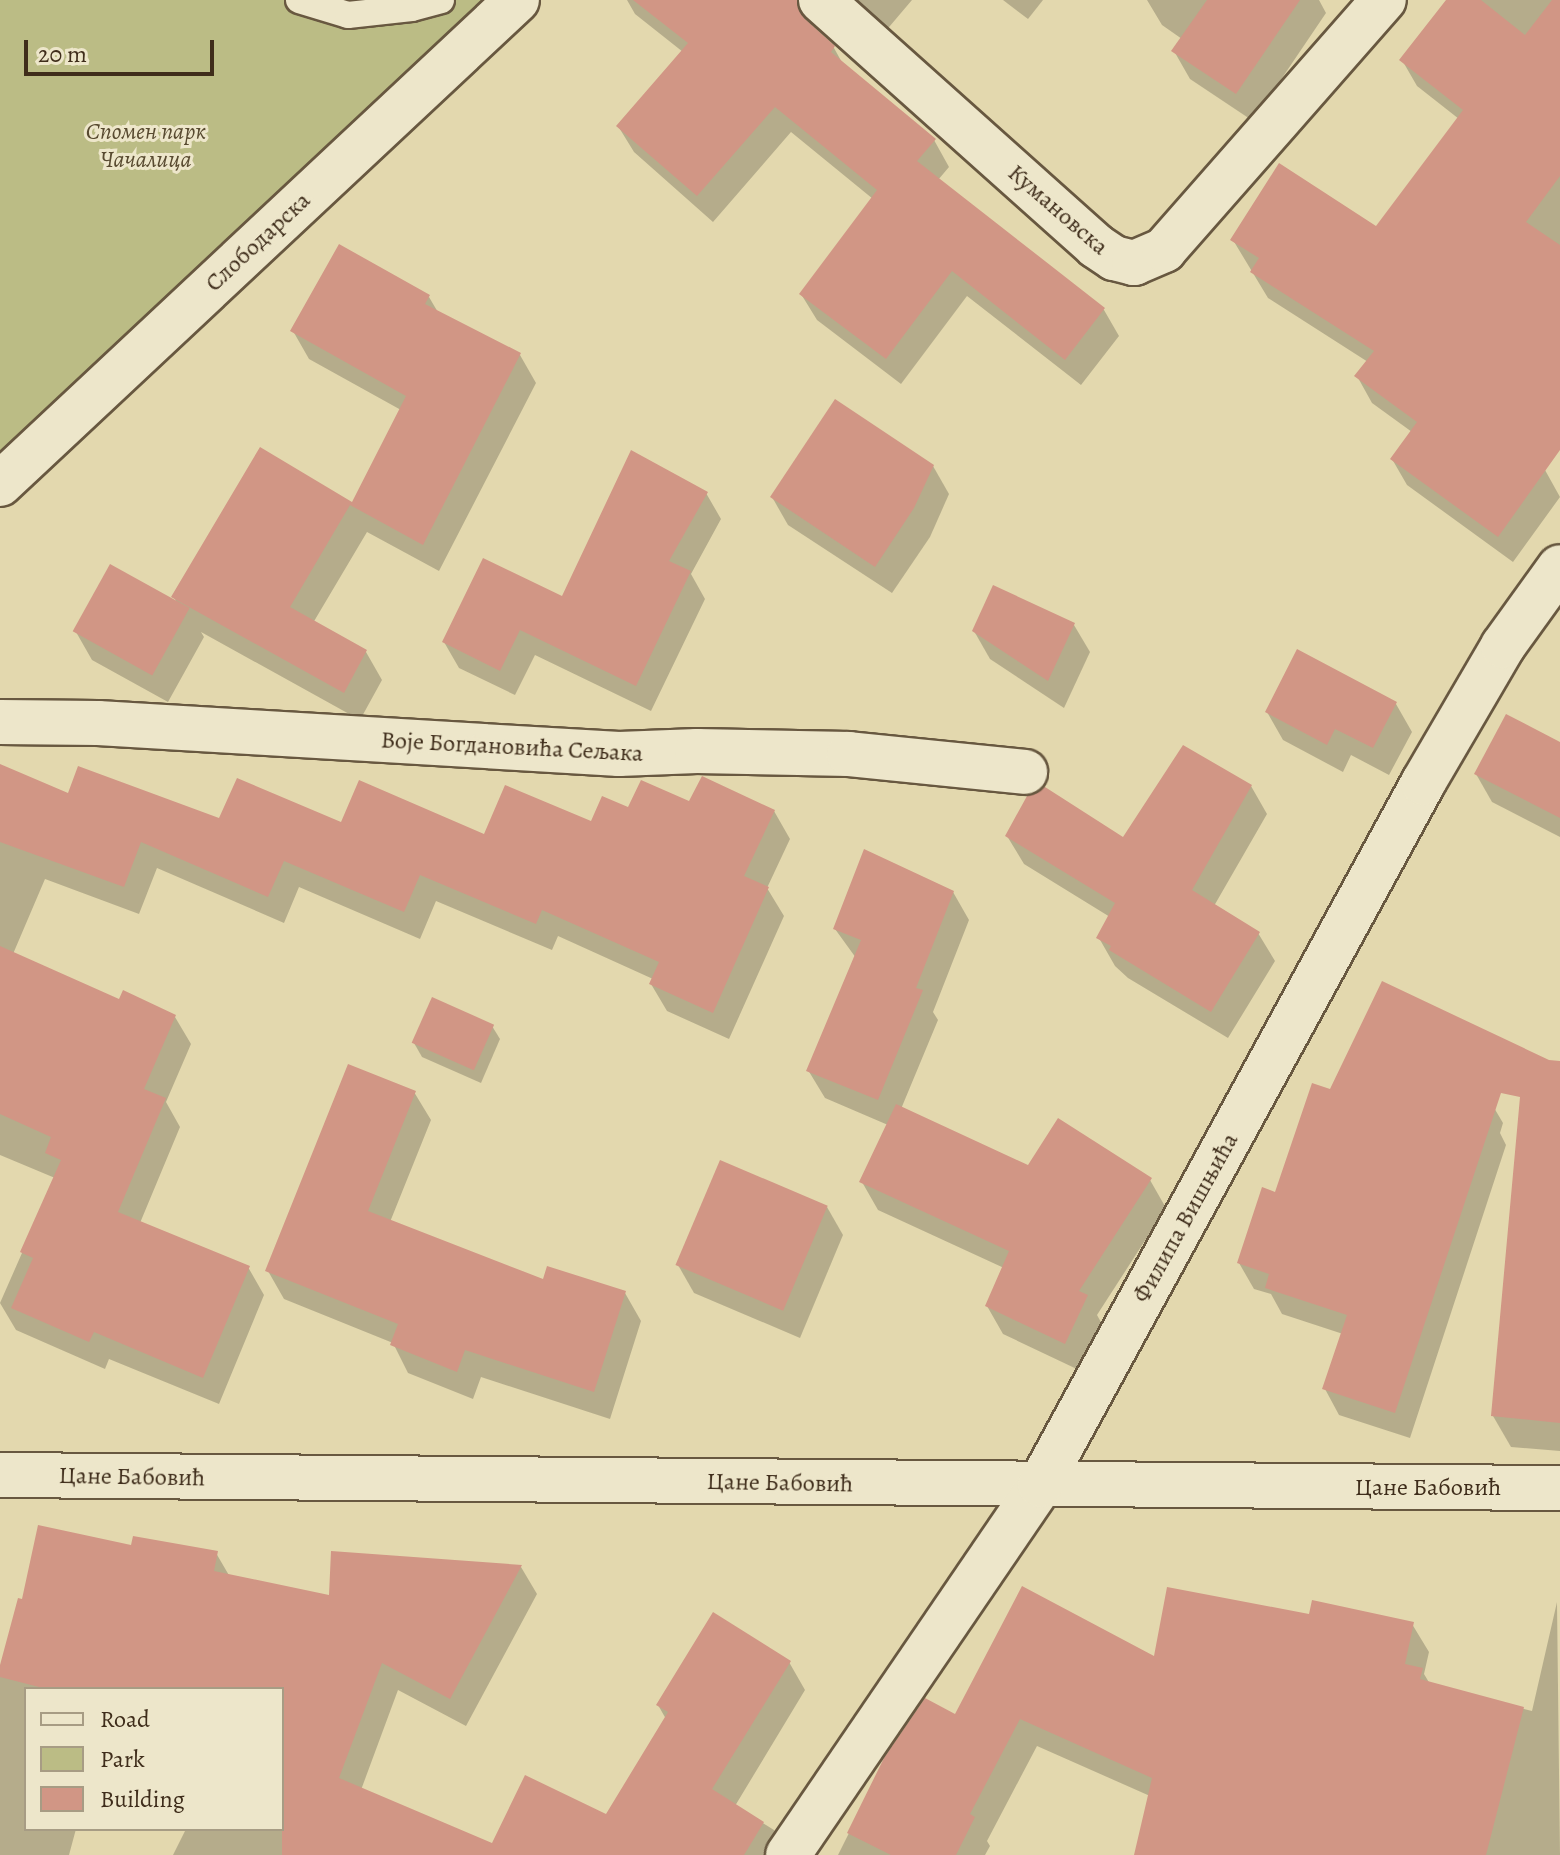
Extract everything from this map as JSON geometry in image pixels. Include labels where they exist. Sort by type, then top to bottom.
[{"type":"street","name":"Слободарска","points":[[0,484],[517,0]]},
{"type":"street","name":"Кумановска","points":[[821,0],[1096,246],[1114,258],[1134,263],[1164,250],[1384,0]]},
{"type":"street","name":"Филипа Вишњића","points":[[788,1855],[1040,1485],[1423,783],[1503,646],[1560,567]]},
{"type":"street","name":"Воје Богдановића Сељака","points":[[0,722],[98,723],[619,754],[697,751],[849,754],[1025,772]]},
{"type":"street","name":"Цане Бабовић","points":[[0,1475],[1560,1488]]},
{"type":"lane","points":[[299,0],[348,15],[412,8],[441,0]]},
{"type":"green space","name":"Спомен парк Чачалица","points":[[0,0],[517,0],[0,484]]},
{"type":"building","points":[[633,0],[797,0],[804,18],[835,46],[831,52],[936,139],[917,161],[1105,308],[1065,360],[952,271],[886,359],[799,294],[877,190],[775,107],[697,196],[616,126],[688,43]]},
{"type":"building","points":[[1207,0],[1300,0],[1236,94],[1171,51]]},
{"type":"building","points":[[1446,0],[1481,0],[1525,35],[1552,0],[1560,0],[1560,176],[1526,222],[1560,245],[1560,450],[1498,537],[1390,459],[1417,422],[1354,376],[1374,351],[1250,272],[1259,258],[1230,240],[1279,163],[1376,226],[1463,110],[1399,60]]},
{"type":"building","points":[[339,244],[430,295],[425,304],[521,353],[423,545],[350,505],[290,607],[367,650],[344,693],[171,597],[260,447],[352,502],[406,396],[290,331]]},
{"type":"building","points":[[835,399],[934,465],[914,508],[875,567],[770,497]]},
{"type":"building","points":[[631,450],[708,492],[669,561],[691,571],[636,686],[520,630],[500,671],[442,642],[483,558],[562,596]]},
{"type":"building","points":[[110,564],[190,608],[152,675],[73,631]]},
{"type":"building","points":[[993,585],[1075,623],[1048,681],[972,631]]},
{"type":"building","points":[[1297,649],[1397,702],[1373,748],[1335,729],[1327,745],[1265,712]]},
{"type":"building","points":[[1506,714],[1560,742],[1560,818],[1474,774]]},
{"type":"building","points":[[1183,745],[1252,785],[1192,890],[1260,932],[1211,1012],[1109,950],[1111,946],[1096,938],[1115,903],[1005,836],[1027,796],[1045,787],[1123,837]]},
{"type":"building","points":[[0,764],[68,793],[78,766],[219,818],[237,778],[341,822],[359,780],[484,834],[505,785],[591,821],[602,796],[628,807],[641,780],[689,801],[702,776],[775,810],[744,876],[769,887],[713,1013],[649,984],[659,962],[542,910],[536,924],[420,875],[404,912],[284,861],[268,897],[141,842],[124,887],[0,842]]},
{"type":"building","points":[[864,849],[954,891],[916,988],[923,990],[878,1100],[806,1071],[861,940],[833,929]]},
{"type":"building","points":[[0,946],[119,999],[123,990],[176,1015],[144,1089],[166,1098],[118,1212],[250,1266],[203,1378],[94,1332],[89,1342],[11,1308],[33,1258],[20,1252],[61,1160],[45,1153],[51,1137],[0,1114]]},
{"type":"building","points":[[1382,981],[1549,1060],[1560,1061],[1560,1423],[1491,1416],[1520,1097],[1501,1093],[1395,1413],[1322,1389],[1347,1315],[1265,1288],[1269,1274],[1237,1263],[1262,1187],[1275,1192],[1312,1083],[1330,1089]]},
{"type":"building","points":[[432,997],[494,1025],[474,1070],[412,1043]]},
{"type":"building","points":[[348,1064],[416,1091],[368,1211],[543,1279],[547,1266],[626,1291],[594,1392],[465,1350],[457,1372],[390,1345],[398,1324],[265,1271]]},
{"type":"building","points":[[896,1104],[1028,1165],[1058,1118],[1152,1178],[1079,1291],[1088,1295],[1065,1344],[985,1306],[1009,1251],[859,1182]]},
{"type":"building","points":[[720,1160],[828,1206],[783,1311],[675,1265]]},
{"type":"building","points":[[38,1525],[131,1545],[133,1536],[218,1551],[214,1571],[329,1595],[331,1551],[522,1565],[450,1699],[382,1663],[339,1778],[492,1843],[525,1775],[606,1814],[668,1712],[656,1705],[713,1612],[791,1661],[712,1789],[764,1822],[744,1855],[282,1855],[284,1687],[39,1687],[0,1677],[0,1665],[18,1598],[22,1599]]},
{"type":"building","points":[[1022,1586],[1154,1656],[1167,1587],[1309,1614],[1312,1600],[1414,1622],[1405,1664],[1423,1668],[1420,1679],[1524,1707],[1486,1855],[1134,1855],[1152,1778],[1020,1719],[970,1814],[975,1817],[956,1855],[891,1855],[847,1833],[884,1758],[925,1698],[955,1714]]}]
